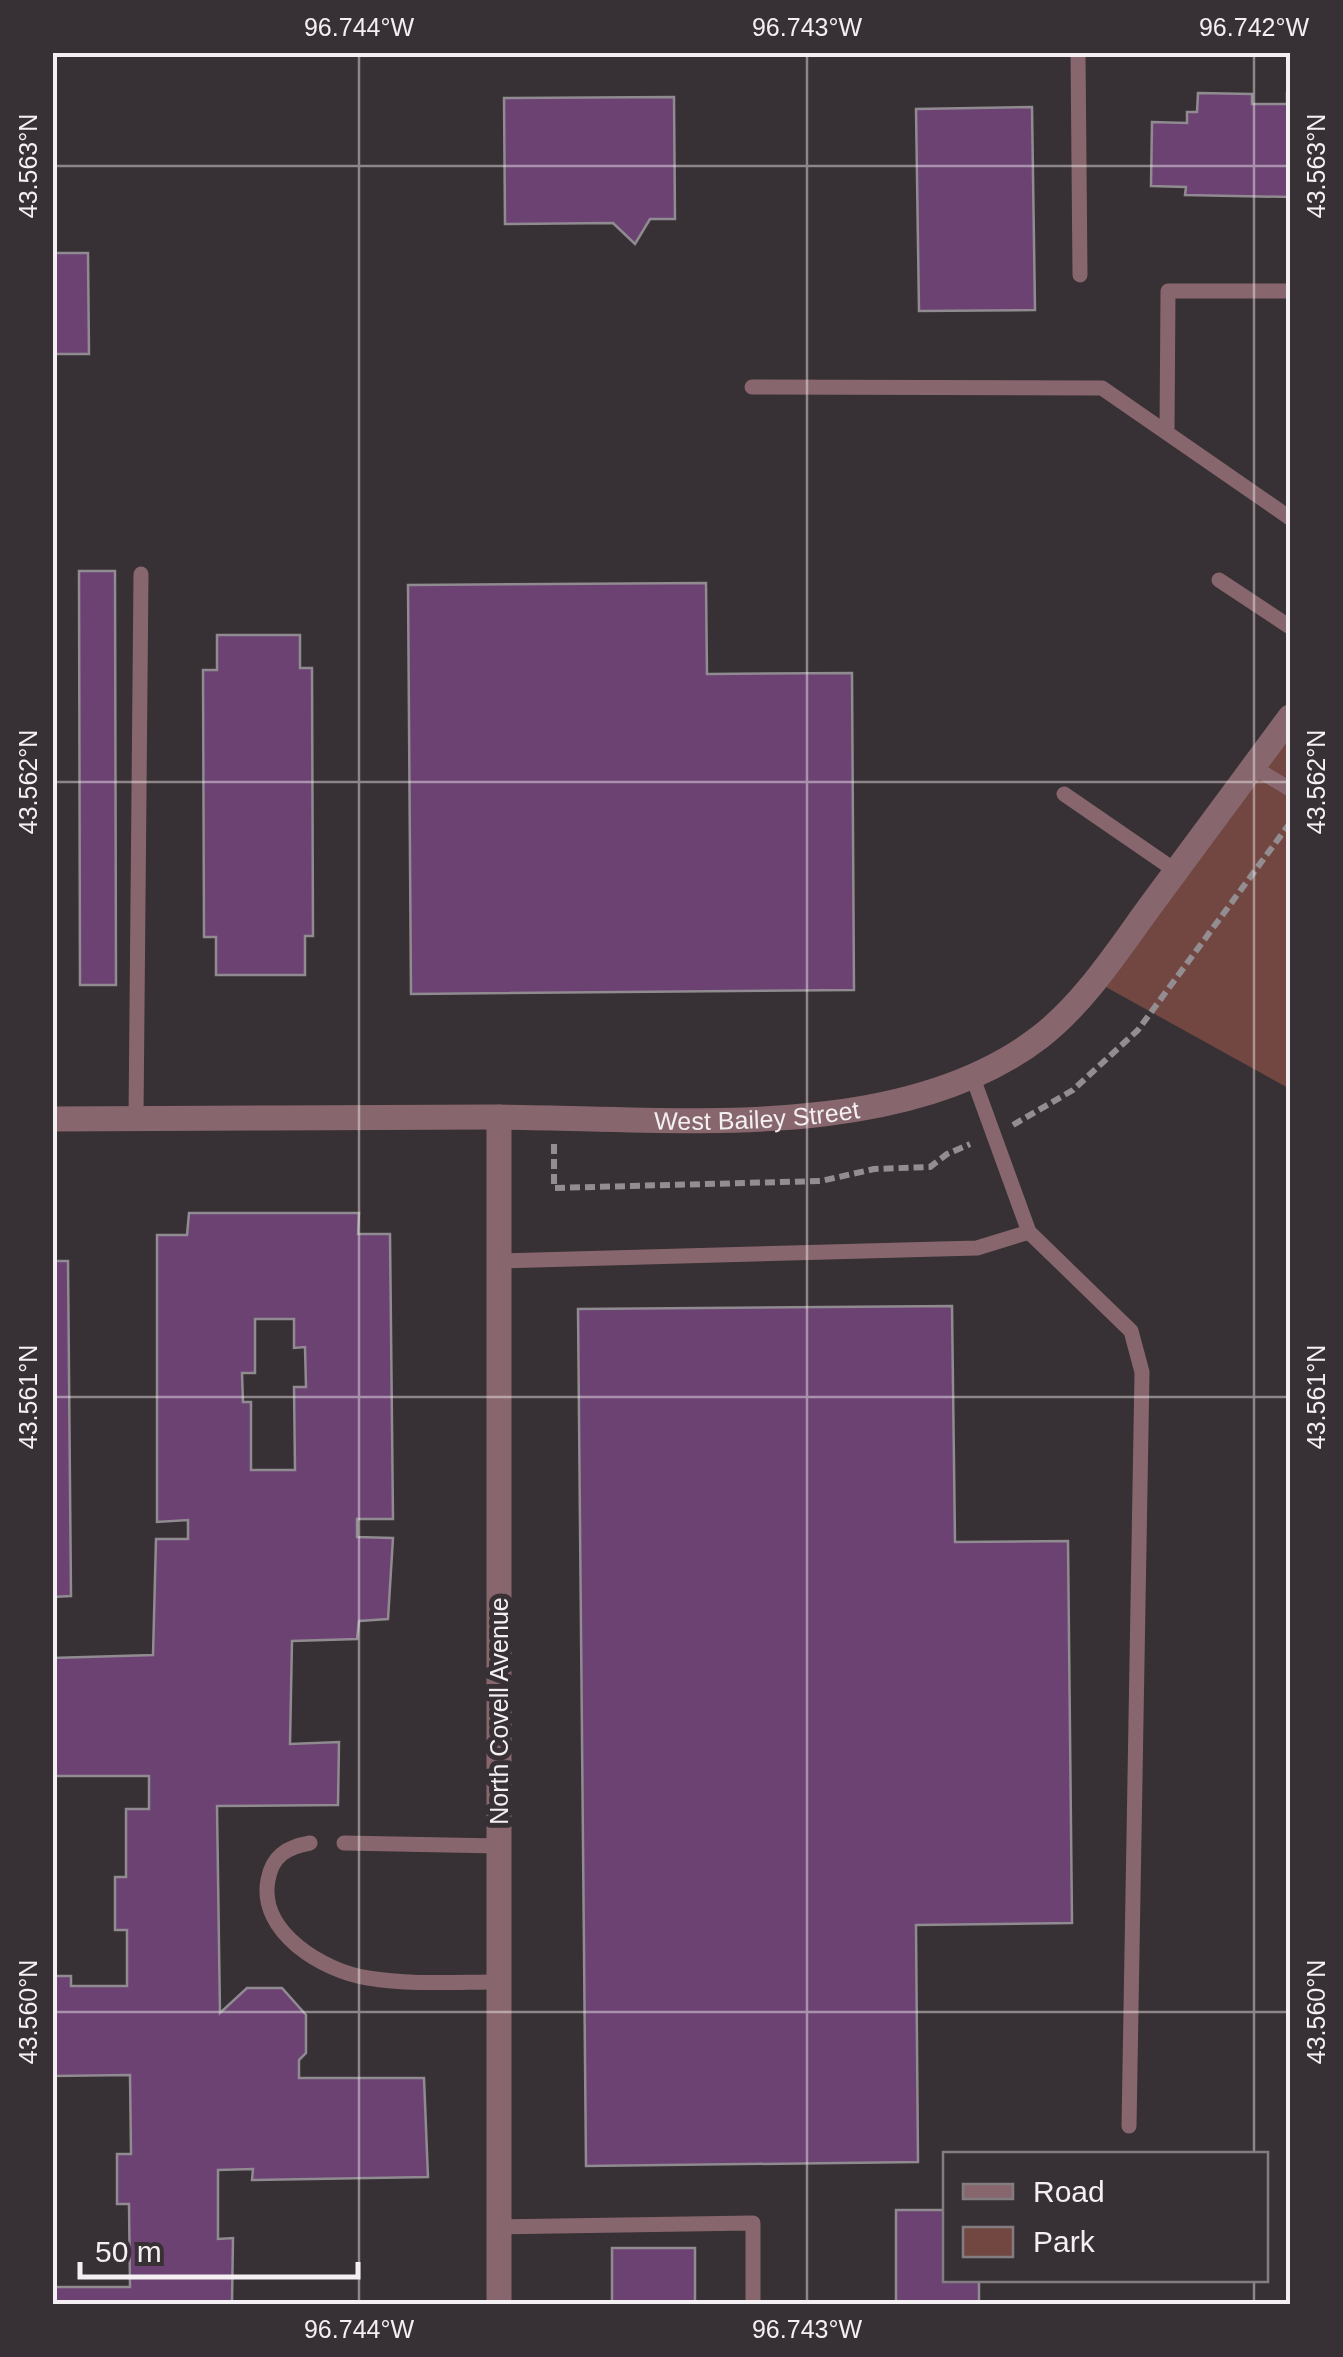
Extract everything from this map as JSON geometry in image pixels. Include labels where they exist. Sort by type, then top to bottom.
[{"type":"street","name":"West Bailey Street","points":[[52,1119],[717,1119],[848,1111],[932,1094],[974,1078],[1043,1034],[1069,1008],[1094,982],[1287,727]]},
{"type":"street","name":"North Covell Avenue","points":[[499,1118],[499,2304]]},
{"type":"lane","points":[[1078,52],[1080,275]]},
{"type":"lane","points":[[1166,432],[1168,291],[1290,290]]},
{"type":"lane","points":[[752,387],[1102,388],[1290,518]]},
{"type":"lane","points":[[136,1118],[140,574]]},
{"type":"lane","points":[[1218,580],[1290,627]]},
{"type":"lane","points":[[1254,768],[1290,789]]},
{"type":"lane","points":[[1064,794],[1176,871]]},
{"type":"lane","points":[[974,1078],[1029,1232],[1131,1332],[1142,1372],[1130,2126]]},
{"type":"lane","points":[[499,1261],[976,1248],[1029,1232]]},
{"type":"lane","points":[[344,1842],[499,1846]]},
{"type":"lane","points":[[310,1843],[280,1854],[271,1867],[267,1905],[283,1934],[329,1964],[365,1978],[499,1982]]},
{"type":"lane","points":[[499,2227],[753,2223],[753,2304]]},
{"type":"green space","points":[[1290,718],[1290,1089],[1095,981]]},
{"type":"building","points":[[1198,93],[1252,94],[1252,104],[1287,104],[1290,93],[1290,197],[1185,195],[1186,187],[1151,186],[1152,122],[1187,123],[1187,112],[1197,112]]},
{"type":"building","points":[[674,97],[675,219],[650,219],[635,244],[613,223],[505,224],[504,98]]},
{"type":"building","points":[[1032,107],[1035,310],[919,311],[916,109]]},
{"type":"building","points":[[52,253],[88,253],[89,354],[52,354]]},
{"type":"building","points":[[79,571],[115,571],[116,985],[80,985]]},
{"type":"building","points":[[706,583],[707,674],[852,673],[854,990],[411,994],[408,585]]},
{"type":"building","points":[[217,635],[300,635],[300,668],[312,668],[313,936],[305,936],[305,975],[216,975],[216,937],[204,937],[203,670],[217,670]]},
{"type":"building","points":[[189,1213],[359,1213],[358,1234],[390,1234],[393,1519],[357,1519],[357,1537],[393,1538],[388,1619],[359,1621],[357,1639],[292,1641],[290,1744],[339,1742],[338,1805],[217,1806],[220,2013],[247,1988],[282,1988],[306,2015],[306,2053],[299,2060],[299,2078],[424,2078],[428,2177],[252,2180],[253,2169],[218,2170],[218,2239],[233,2238],[232,2304],[52,2304],[52,2287],[130,2287],[129,2204],[117,2204],[117,2154],[131,2154],[130,2075],[52,2076],[52,1976],[71,1976],[71,1986],[127,1986],[127,1930],[115,1930],[115,1877],[126,1877],[126,1809],[149,1809],[149,1776],[52,1776],[52,1658],[153,1655],[156,1539],[188,1539],[188,1520],[157,1522],[157,1235],[187,1235]],"holes":[[[255,1319],[294,1319],[294,1348],[305,1347],[306,1387],[294,1387],[295,1470],[251,1470],[251,1402],[243,1402],[242,1373],[255,1373]]]},
{"type":"building","points":[[52,1261],[68,1261],[71,1596],[52,1597]]},
{"type":"building","points":[[952,1306],[955,1542],[1068,1541],[1072,1923],[916,1925],[918,2162],[586,2166],[578,1309]]},
{"type":"building","points":[[896,2210],[943,2210],[943,2282],[979,2282],[979,2304],[896,2304]]},
{"type":"building","points":[[612,2248],[695,2248],[695,2304],[612,2304]]}]
